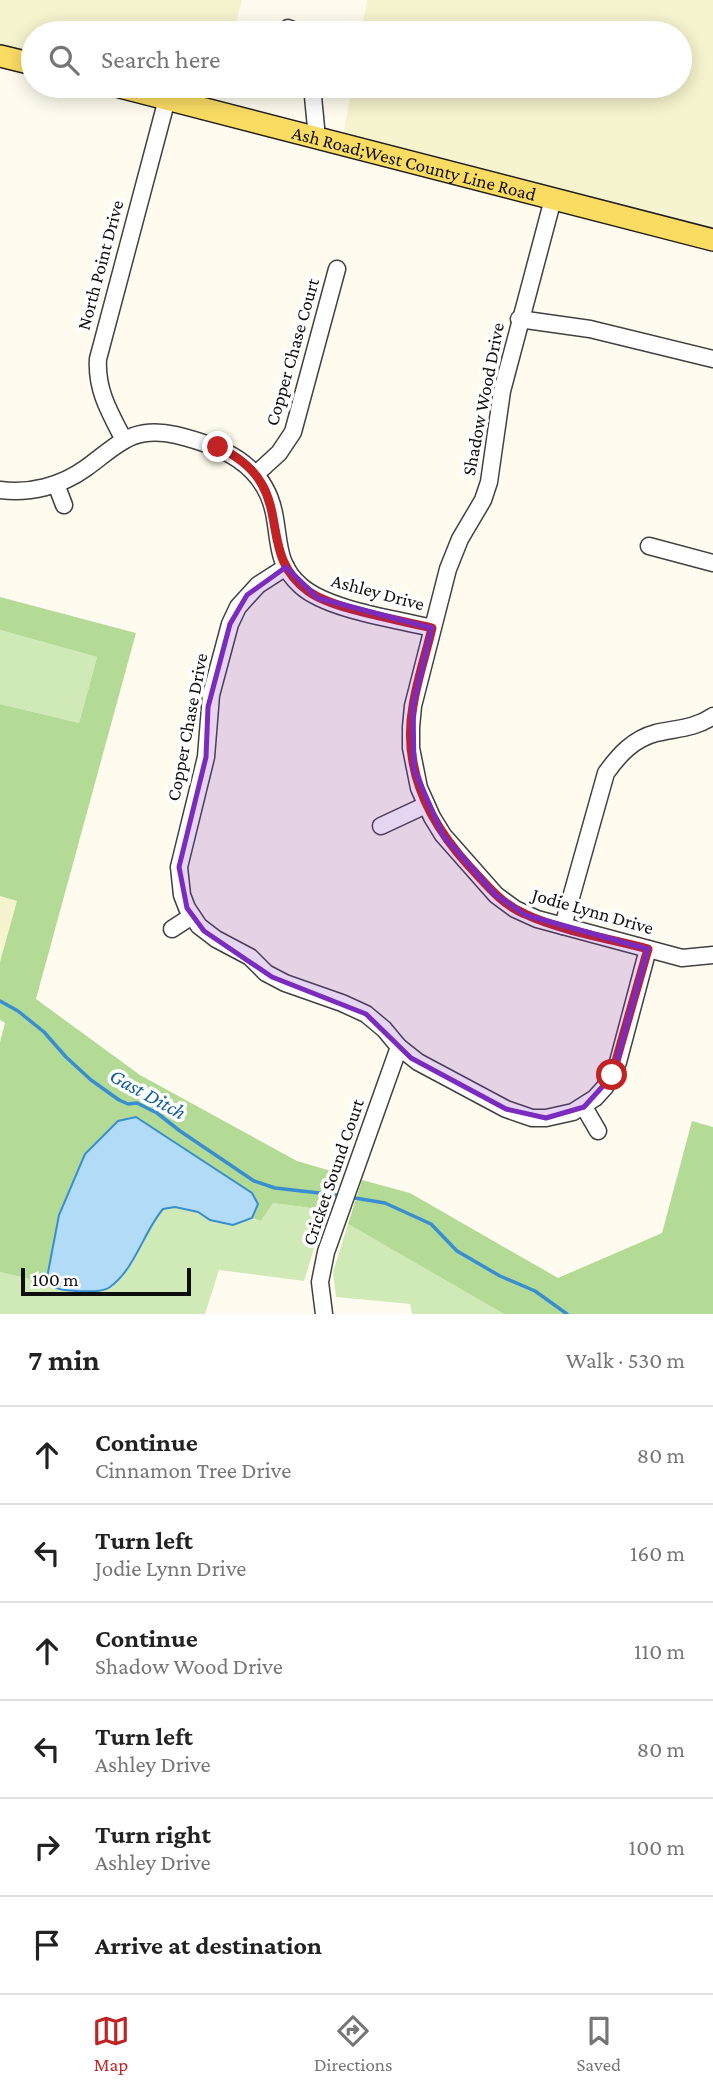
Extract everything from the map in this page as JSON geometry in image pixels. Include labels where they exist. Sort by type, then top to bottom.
[{"type":"main road","points":[[0,56],[21,61]]},
{"type":"main road","name":"Ash Road;West County Line Road","points":[[163,98],[713,240]]},
{"type":"street","points":[[313,98],[317,138]]},
{"type":"street","name":"North Point Drive","points":[[124,440],[101,392],[97,374],[98,359],[167,99]]},
{"type":"street","name":"Shadow Wood Drive","points":[[426,805],[414,769],[411,727],[413,706],[453,554],[483,500],[489,482],[502,391],[553,199]]},
{"type":"street","name":"Copper Chase Court","points":[[256,474],[279,453],[293,432],[337,269]]},
{"type":"street","points":[[519,319],[600,331],[713,359]]},
{"type":"street","name":"Ashley Drive","points":[[0,490],[25,491],[56,484],[85,468],[124,440],[147,433],[175,435],[218,447],[232,453],[256,474],[270,499],[277,545],[286,567],[299,584],[318,597],[432,628]]},
{"type":"street","points":[[56,484],[64,505]]},
{"type":"street","points":[[649,546],[713,564]]},
{"type":"street","name":"Copper Chase Drive","points":[[192,916],[182,895],[179,867],[206,757],[211,695],[230,624],[238,607],[258,585],[286,567]]},
{"type":"street","points":[[563,926],[599,789],[611,765],[638,740],[695,726],[712,718]]},
{"type":"street","points":[[382,826],[426,805]]},
{"type":"street","name":"Jodie Lynn Drive","points":[[426,805],[443,835],[496,895],[526,915],[682,958],[713,955]]},
{"type":"street","points":[[172,929],[192,916],[204,931],[250,957],[272,977],[366,1014],[418,1062],[519,1115],[546,1118],[584,1107],[600,1093],[612,1075],[648,949]]},
{"type":"street","name":"Cricket Sound Court","points":[[324,1314],[320,1282],[326,1252],[399,1047]]},
{"type":"street","points":[[584,1107],[598,1130]]},
{"type":"highlighted area","points":[[286,567],[318,598],[432,628],[413,706],[414,769],[443,835],[496,895],[526,915],[648,949],[613,1075],[584,1107],[546,1118],[506,1109],[411,1058],[366,1014],[272,977],[204,931],[187,908],[179,867],[206,757],[208,707],[230,624],[247,595]]},
{"type":"shaded area","points":[[0,0],[242,0],[236,21],[21,21],[21,53],[0,47]]},
{"type":"shaded area","points":[[367,0],[713,0],[713,231],[343,136],[350,98],[692,98],[692,21],[363,21]]},
{"type":"shaded area","points":[[0,896],[18,901],[0,962]]},
{"type":"green space","points":[[0,597],[136,633],[36,999],[140,1075],[297,1161],[338,1173],[326,1210],[273,1203],[261,1221],[252,1218],[258,1204],[252,1193],[59,1215],[46,1283],[0,1272],[0,1042],[5,1023],[0,1020],[0,962],[17,901],[0,896],[0,704],[79,723],[97,657],[0,630]]},
{"type":"green space","points":[[0,630],[97,657],[79,723],[0,704]]},
{"type":"green space","points":[[692,1121],[713,1127],[713,1314],[504,1314],[348,1224],[362,1180],[410,1193],[558,1278],[662,1233]]},
{"type":"green space","points":[[273,1203],[326,1210],[304,1281],[219,1270],[205,1314],[0,1314],[0,1272],[46,1283],[56,1289],[154,1219],[163,1209],[188,1210],[219,1222],[234,1224],[250,1220],[261,1221]]},
{"type":"green space","points":[[348,1224],[504,1314],[412,1314],[410,1304],[336,1297],[333,1272]]},
{"type":"water","points":[[136,1117],[252,1193],[258,1204],[252,1218],[233,1225],[210,1220],[198,1212],[175,1207],[163,1209],[133,1260],[110,1287],[99,1291],[77,1291],[46,1283],[59,1215],[85,1154],[118,1121]]},
{"type":"waterway","name":"Gast Ditch","points":[[0,1001],[18,1011],[44,1032],[91,1080],[119,1100],[128,1104],[137,1103],[157,1113],[254,1181],[275,1188],[337,1195]]},
{"type":"waterway","name":"Gast Ditch","points":[[355,1198],[385,1203],[431,1224],[457,1251],[500,1276],[535,1291],[567,1314]]},
{"type":"route","points":[[218,447],[244,462],[263,485],[274,513],[281,558],[299,584],[310,593],[335,604],[432,628],[413,706],[411,748],[419,788],[426,805],[443,835],[458,854],[496,895],[526,915],[648,949],[618,1062],[612,1075]]}]
